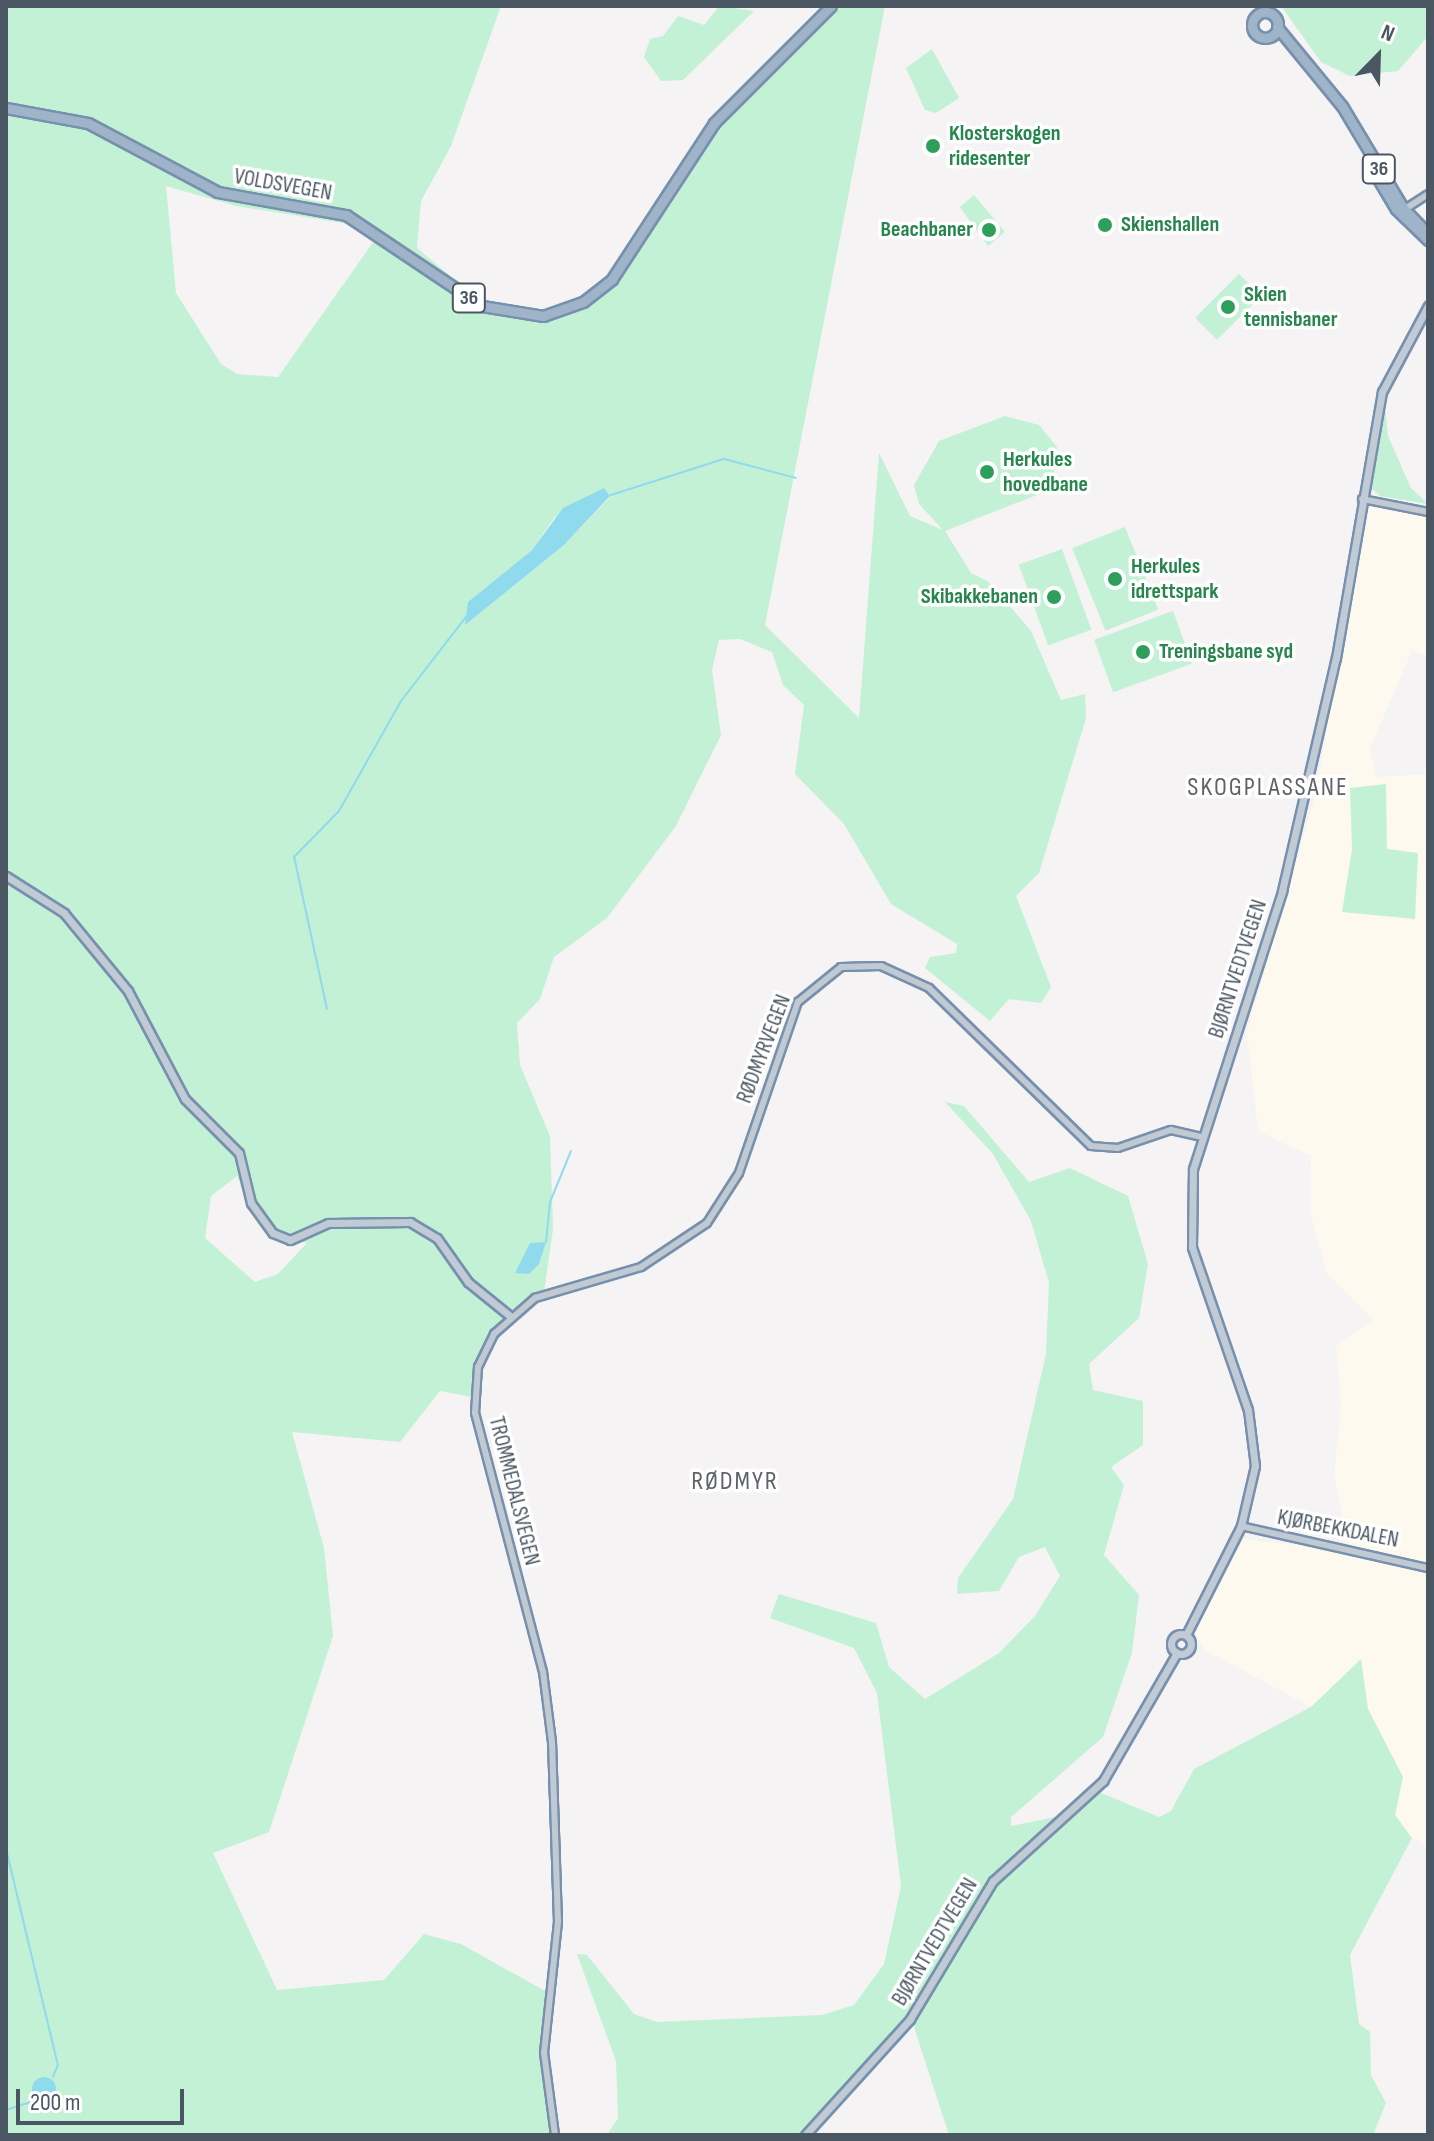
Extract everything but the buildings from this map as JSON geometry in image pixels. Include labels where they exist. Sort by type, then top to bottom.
[{"type":"highway","name":"VOLDSVEGEN","points":[[6,108],[88,123],[209,189],[346,215],[475,302],[513,316],[543,316],[583,302],[612,279],[714,123],[831,6]]},
{"type":"highway","points":[[1252,6],[1253,21]]},
{"type":"highway","name":"36","points":[[1299,55],[1254,32],[1253,21],[1262,9],[1336,100],[1405,213],[1428,240]]},
{"type":"highway","points":[[1268,37],[1277,27]]},
{"type":"highway","name":"36","points":[[1405,213],[1428,234]]},
{"type":"main road","name":"BJØRNTVEDTVEGEN","points":[[1186,1635],[1241,1526],[1254,1476],[1251,1426],[1190,1236],[1190,1189],[1202,1137],[1282,891],[1333,671],[1382,392],[1428,306]]},
{"type":"main road","points":[[6,876],[64,913],[128,991],[185,1099],[242,1159],[251,1203],[273,1233],[290,1240],[328,1223],[410,1222],[437,1238],[468,1282],[510,1316]]},
{"type":"main road","points":[[1186,1635],[1190,1648],[1177,1653],[1173,1639],[1186,1635]]},
{"type":"main road","name":"BJØRNTVEDTVEGEN","points":[[805,2135],[905,2026],[993,1881],[1103,1781],[1177,1653]]},
{"type":"street","points":[[1405,213],[1428,194]]},
{"type":"street","points":[[1362,499],[1428,512]]},
{"type":"street","name":"RØDMYRVEGEN","points":[[510,1316],[544,1294],[649,1264],[707,1223],[739,1173],[798,1002],[841,967],[881,966],[929,988],[1091,1146],[1118,1148],[1171,1130],[1202,1137]]},
{"type":"street","name":"TROMMEDALSVEGEN","points":[[510,1316],[481,1360],[474,1404],[551,1728],[558,1922],[544,2053],[555,2135]]},
{"type":"street","name":"KJØRBEKKDALEN","points":[[1241,1526],[1428,1568]]},
{"type":"shaded area","points":[[1367,494],[1428,517],[1428,656],[1412,651],[1370,748],[1376,777],[1428,774],[1428,1844],[1412,1838],[1395,1815],[1403,1777],[1368,1709],[1361,1660],[1311,1707],[1207,1651],[1194,1634],[1243,1539],[1350,1551],[1334,1476],[1341,1405],[1336,1346],[1373,1320],[1326,1273],[1310,1211],[1311,1156],[1258,1131],[1247,1032],[1316,792]]},
{"type":"green space","points":[[6,6],[501,6],[451,146],[421,201],[417,248],[479,300],[546,311],[592,291],[621,263],[712,118],[825,6],[885,6],[765,625],[859,718],[879,453],[910,516],[943,530],[919,504],[914,485],[939,441],[1005,416],[1039,425],[1057,447],[1052,489],[945,531],[971,573],[989,582],[1031,631],[1061,700],[1085,694],[1086,718],[1039,873],[1016,896],[1051,987],[1041,1003],[1009,999],[990,1021],[925,968],[930,957],[956,953],[957,944],[891,904],[844,824],[795,774],[804,705],[783,685],[772,652],[740,639],[719,640],[712,670],[721,735],[676,826],[607,918],[554,957],[540,999],[517,1023],[520,1065],[550,1136],[553,1229],[543,1300],[514,1316],[480,1366],[477,1398],[440,1391],[400,1442],[292,1432],[324,1548],[333,1636],[269,1832],[213,1853],[277,1990],[384,1980],[424,1934],[461,1944],[545,1991],[541,2060],[550,2135],[6,2135]],"holes":[[[166,186],[236,206],[349,224],[374,241],[278,377],[237,374],[221,364],[176,293]],[[604,488],[610,497],[564,545],[465,625],[476,596],[532,550],[554,518]],[[237,1176],[252,1212],[276,1238],[307,1243],[278,1274],[255,1282],[205,1238],[211,1196]]]},
{"type":"green space","points":[[719,6],[754,11],[683,80],[661,81],[644,57],[650,39],[663,36],[678,16],[704,25]]},
{"type":"green space","points":[[1281,6],[1428,6],[1428,36],[1398,71],[1350,76],[1321,62]]},
{"type":"green space","points":[[932,49],[959,98],[936,113],[925,110],[906,68]]},
{"type":"green space","points":[[974,195],[1005,232],[988,246],[960,207]]},
{"type":"green space","name":"Skien tennisbaner","points":[[1239,274],[1261,296],[1217,340],[1195,318]]},
{"type":"green space","points":[[1384,398],[1388,436],[1411,488],[1428,504],[1380,496],[1370,487]]},
{"type":"green space","name":"Herkules idrettspark","points":[[1125,527],[1158,610],[1105,631],[1072,548]]},
{"type":"green space","name":"Skibakkebanen","points":[[1062,549],[1091,630],[1048,646],[1019,565]]},
{"type":"green space","name":"Treningsbane syd","points":[[1173,611],[1192,664],[1113,692],[1094,640]]},
{"type":"green space","points":[[1386,784],[1387,849],[1418,853],[1415,919],[1342,912],[1352,849],[1350,788]]},
{"type":"green space","points":[[945,1102],[964,1106],[1029,1182],[1070,1168],[1128,1196],[1148,1264],[1139,1318],[1089,1364],[1093,1390],[1143,1401],[1143,1445],[1111,1467],[1124,1485],[1104,1555],[1139,1595],[1132,1653],[1103,1737],[1011,1817],[1011,1826],[1070,1814],[1099,1792],[1159,1817],[1171,1811],[1194,1769],[1311,1707],[1361,1659],[1368,1709],[1403,1777],[1395,1815],[1412,1838],[1350,1955],[1359,2024],[1370,2032],[1371,2075],[1386,2103],[1373,2135],[949,2135],[913,2024],[814,2135],[607,2135],[618,2118],[616,2061],[577,1954],[587,1955],[634,2014],[657,2022],[822,2015],[854,2005],[884,1964],[901,1886],[877,1693],[854,1648],[770,1618],[779,1594],[876,1623],[889,1667],[925,1699],[999,1653],[1035,1616],[1060,1576],[1045,1547],[1019,1557],[999,1591],[957,1594],[958,1578],[1013,1499],[1046,1354],[1049,1283],[1031,1221],[993,1154]]},
{"type":"water","points":[[604,488],[610,496],[564,545],[465,625],[468,602],[532,550],[563,508]]},
{"type":"water","points":[[546,1242],[539,1264],[529,1274],[515,1273],[530,1243]]},
{"type":"water","points":[[44,2077],[53,2080],[56,2089],[53,2098],[44,2101],[35,2098],[32,2089],[35,2080]]},
{"type":"waterway","points":[[611,495],[724,459],[796,478]]},
{"type":"waterway","points":[[327,1009],[294,857],[339,811],[401,701],[466,617]]},
{"type":"waterway","points":[[546,1242],[550,1202],[571,1151]]},
{"type":"waterway","points":[[6,1849],[58,2065],[53,2077]]},
{"type":"waterway","points":[[6,2110],[34,2101]]},
{"type":"place","name":"Klosterskogen ridesenter","points":[[933,146]]},
{"type":"place","name":"Skienshallen","points":[[1105,225]]},
{"type":"place","name":"Beachbaner","points":[[989,230]]},
{"type":"place","name":"Skien tennisbaner","points":[[1228,307]]},
{"type":"place","name":"Herkules hovedbane","points":[[987,472]]},
{"type":"place","name":"Herkules idrettspark","points":[[1115,579]]},
{"type":"place","name":"Skibakkebanen","points":[[1054,597]]},
{"type":"place","name":"Treningsbane syd","points":[[1143,652]]},
{"type":"district","name":"SKOGPLASSANE","points":[[1268,788]]},
{"type":"district","name":"RØDMYR","points":[[735,1482]]}]
